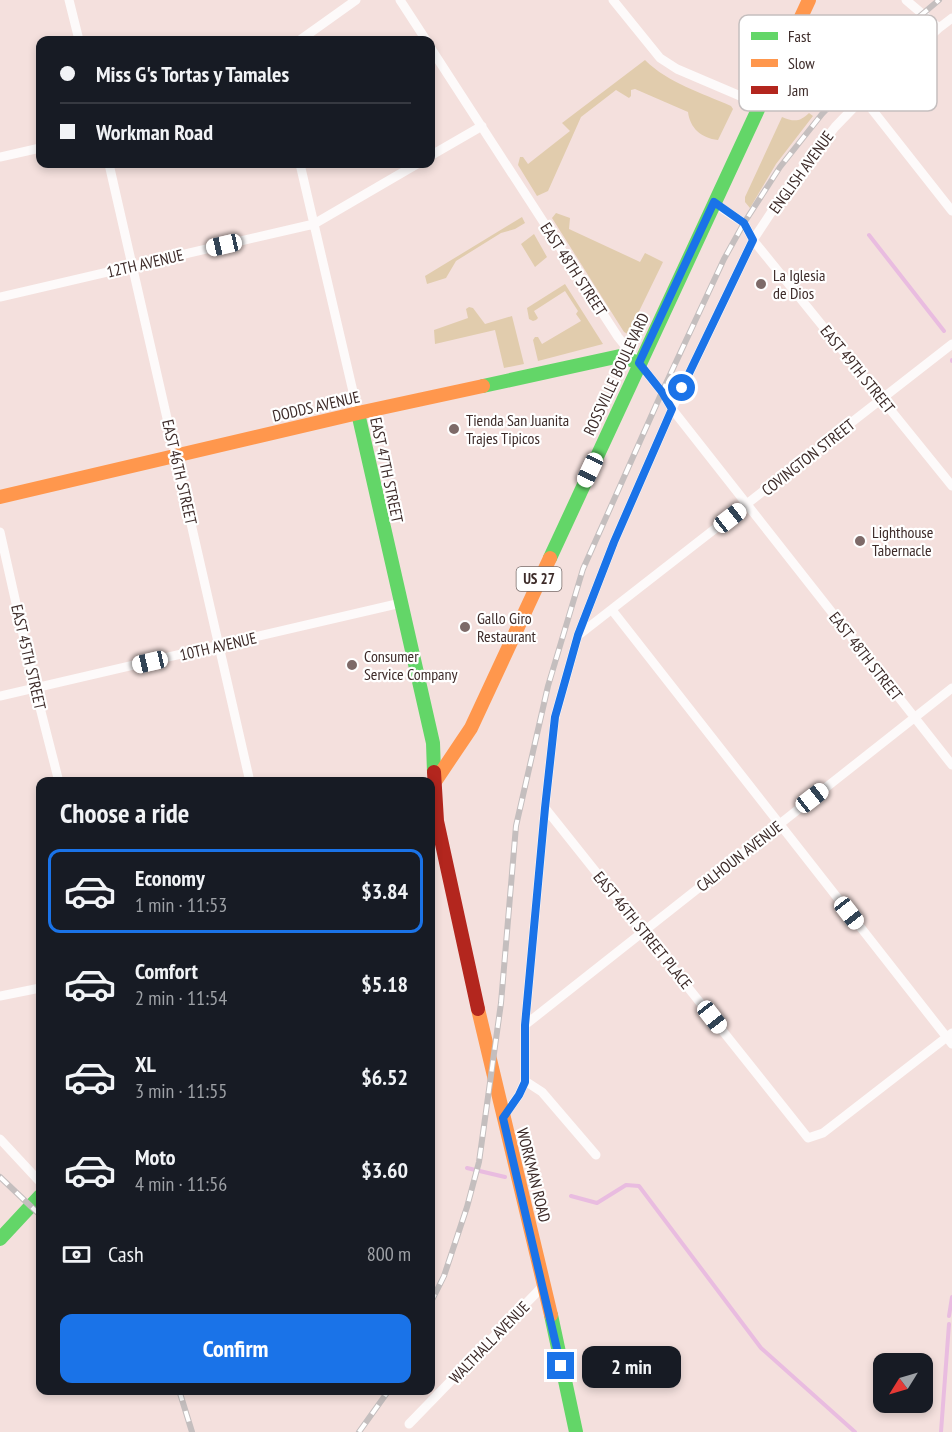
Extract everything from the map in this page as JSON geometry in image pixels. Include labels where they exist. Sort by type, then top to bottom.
[{"type":"main road","name":"ROSSVILLE BOULEVARD","points":[[801,15],[808,0]]},
{"type":"main road","name":"ROSSVILLE BOULEVARD","points":[[435,784],[471,728],[756,111]]},
{"type":"main road","name":"DODDS AVENUE","points":[[0,497],[358,413],[620,356],[639,363]]},
{"type":"main road","name":"EAST 47TH STREET","points":[[358,413],[433,743],[433,777]]},
{"type":"main road","name":"WORKMAN ROAD","points":[[435,804],[503,1118],[544,1286],[576,1432]]},
{"type":"main road","points":[[0,1239],[36,1201]]},
{"type":"street","points":[[69,0],[78,36]]},
{"type":"street","points":[[306,36],[356,0]]},
{"type":"street","points":[[400,0],[423,36]]},
{"type":"street","points":[[613,0],[660,58],[677,69],[739,95]]},
{"type":"street","points":[[906,0],[924,15]]},
{"type":"street","name":"ENGLISH AVENUE","points":[[939,28],[952,18]]},
{"type":"street","name":"EAST 48TH STREET","points":[[435,55],[618,337],[952,765]]},
{"type":"street","name":"ENGLISH AVENUE","points":[[525,1082],[525,1025],[555,717],[578,635],[614,542],[672,409],[753,240],[814,152],[850,111]]},
{"type":"street","points":[[873,111],[952,211]]},
{"type":"street","points":[[435,153],[482,126]]},
{"type":"street","points":[[0,157],[36,149]]},
{"type":"street","name":"EAST 46TH STREET","points":[[110,168],[249,777]]},
{"type":"street","name":"EAST 47TH STREET","points":[[301,168],[358,413]]},
{"type":"street","name":"12TH AVENUE","points":[[0,297],[314,224],[410,168]]},
{"type":"street","name":"EAST 49TH STREET","points":[[714,202],[744,223],[753,240],[952,486]]},
{"type":"street","name":"COVINGTON STREET","points":[[578,635],[952,344]]},
{"type":"street","name":"EAST 45TH STREET","points":[[0,532],[58,777]]},
{"type":"street","name":"10TH AVENUE","points":[[0,696],[401,603]]},
{"type":"street","points":[[612,610],[778,825],[950,1038]]},
{"type":"street","name":"CALHOUN AVENUE","points":[[525,1025],[952,688]]},
{"type":"street","name":"EAST 46TH STREET PLACE","points":[[545,808],[808,1138],[823,1133],[950,1038]]},
{"type":"street","points":[[0,996],[36,989]]},
{"type":"street","points":[[503,1118],[525,1082],[542,1092],[596,1155]]},
{"type":"street","points":[[0,1138],[36,1178]]},
{"type":"street","name":"WALTHALL AVENUE","points":[[409,1424],[544,1286]]},
{"type":"shaded area","points":[[645,60],[675,81],[731,106],[733,109],[718,140],[706,137],[697,131],[691,123],[688,112],[635,89],[631,90],[629,98],[616,90],[581,117],[548,191],[537,196],[518,165],[520,157],[523,157],[528,164],[570,131],[562,123]]},
{"type":"shaded area","points":[[809,113],[813,116],[776,164],[750,208],[745,202],[745,197],[782,117],[797,120]]},
{"type":"shaded area","points":[[556,213],[570,218],[569,229],[640,262],[645,253],[663,262],[628,334],[624,332],[552,218]]},
{"type":"shaded area","points":[[522,217],[525,223],[501,233],[456,261],[446,278],[427,284],[425,276]]},
{"type":"shaded area","points":[[534,234],[547,257],[535,267],[521,244]]},
{"type":"shaded area","points":[[565,284],[603,344],[538,361],[533,340],[535,337],[538,337],[542,344],[581,321],[576,314],[578,311],[565,291],[534,311],[538,318],[536,320],[529,319],[527,308]]},
{"type":"shaded area","points":[[473,308],[485,324],[512,316],[524,364],[504,368],[495,330],[435,344],[434,330],[468,318],[466,309]]},
{"type":"waterway","points":[[869,235],[944,331]]},
{"type":"waterway","points":[[467,1168],[505,1177]]},
{"type":"waterway","points":[[571,1196],[597,1203],[626,1185],[639,1186],[761,1348],[855,1432]]},
{"type":"waterway","points":[[949,1316],[952,1297]]},
{"type":"waterway","points":[[941,1432],[949,1324]]},
{"type":"railway","points":[[921,15],[939,0]]},
{"type":"railway","points":[[435,1294],[444,1276],[479,1162],[501,1003],[516,826],[548,686],[583,569],[724,259],[780,167],[825,111]]},
{"type":"railway","points":[[0,1177],[36,1211]]},
{"type":"railway","points":[[181,1395],[192,1432]]},
{"type":"railway","points":[[359,1432],[385,1395]]},
{"type":"traffic: fast","points":[[550,558],[757,111]]},
{"type":"traffic: fast","points":[[483,386],[620,356],[639,363]]},
{"type":"traffic: fast","points":[[358,413],[433,743],[434,772]]},
{"type":"traffic: fast","points":[[0,1239],[36,1200]]},
{"type":"traffic: fast","points":[[551,1315],[576,1432]]},
{"type":"traffic: slow","points":[[802,15],[809,0]]},
{"type":"traffic: slow","points":[[0,497],[483,386]]},
{"type":"traffic: slow","points":[[435,782],[471,728],[550,558]]},
{"type":"traffic: slow","points":[[478,1009],[551,1315]]},
{"type":"traffic: jam","points":[[434,772],[434,777]]},
{"type":"traffic: jam","points":[[435,788],[437,821],[478,1009]]},
{"type":"place","name":"La Iglesia de Dios","points":[[761,284]]},
{"type":"place","name":"Tienda San Juanita Trajes Tipicos","points":[[454,429]]},
{"type":"place","name":"Lighthouse Tabernacle","points":[[860,541]]},
{"type":"place","name":"Gallo Giro Restaurant","points":[[465,627]]},
{"type":"place","name":"Consumer Service Company","points":[[352,665]]},
{"type":"route","points":[[561,1366],[503,1118],[525,1082],[525,1025],[555,717],[578,635],[614,542],[672,409],[639,363],[714,202],[744,223],[753,240],[682,388]]}]
